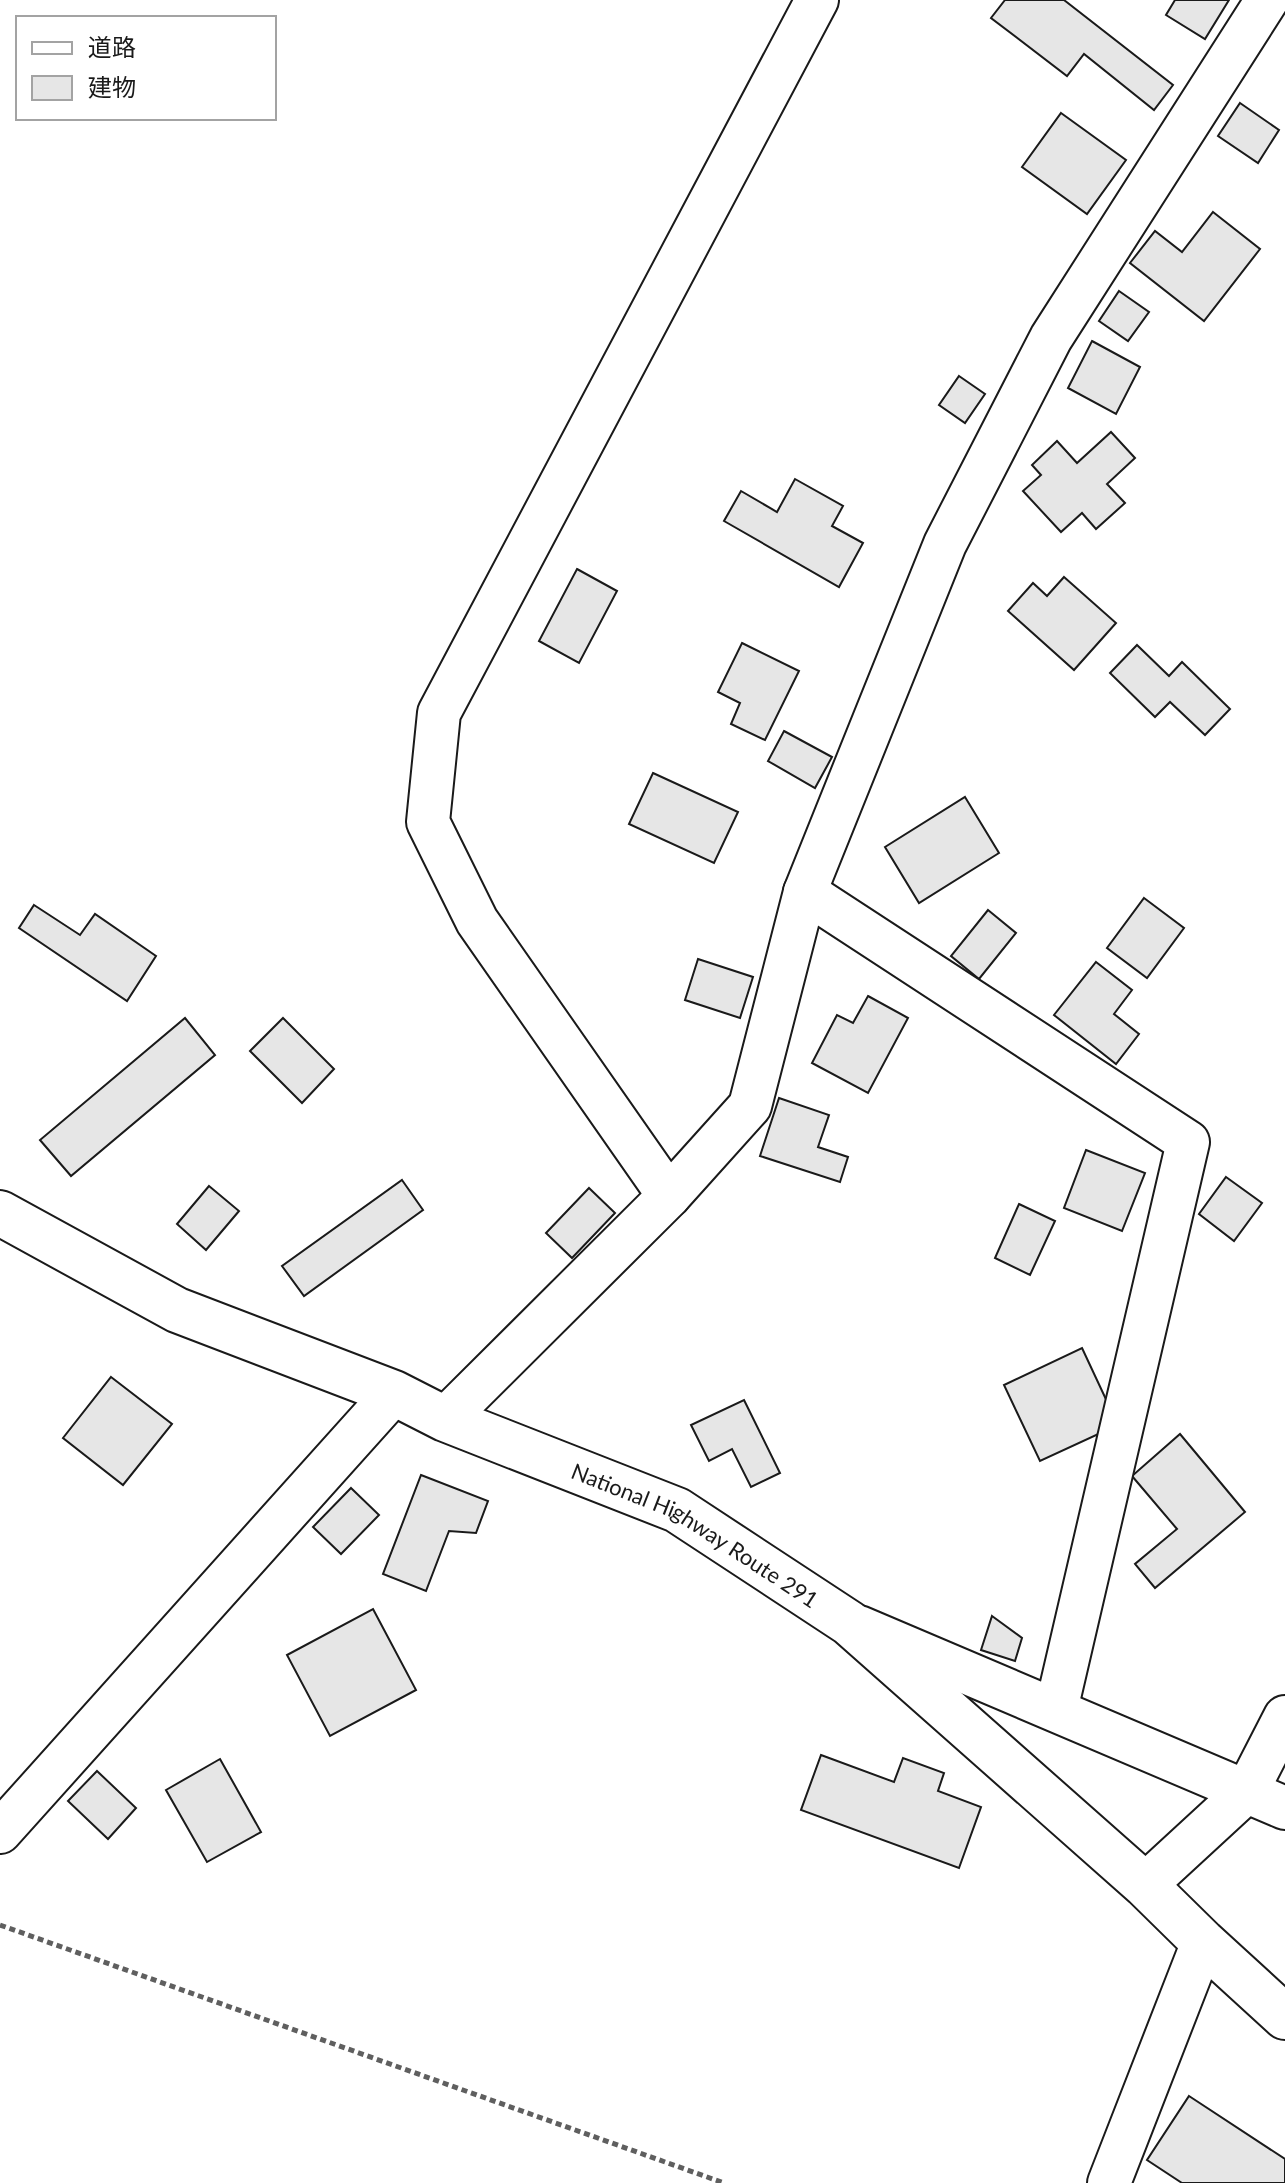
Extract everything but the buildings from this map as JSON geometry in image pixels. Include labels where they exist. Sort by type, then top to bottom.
[{"type":"highway","name":"National Highway Route 291","points":[[0,1213],[177,1310],[394,1393],[445,1419],[677,1510],[849,1623],[1145,1885],[1285,2017]]},
{"type":"street","points":[[669,1196],[477,921],[428,822],[439,713],[817,0]]},
{"type":"street","points":[[445,1419],[669,1196],[750,1106],[805,892],[945,544],[1051,338],[1267,0]]},
{"type":"street","points":[[805,892],[1188,1142],[1056,1710]]},
{"type":"street","points":[[0,1832],[394,1393]]},
{"type":"street","points":[[849,1623],[1285,1808]]},
{"type":"street","points":[[1145,1885],[1247,1791],[1285,1717]]},
{"type":"street","points":[[1109,2183],[1203,1942]]},
{"type":"path","points":[[0,1925],[724,2183]]}]
